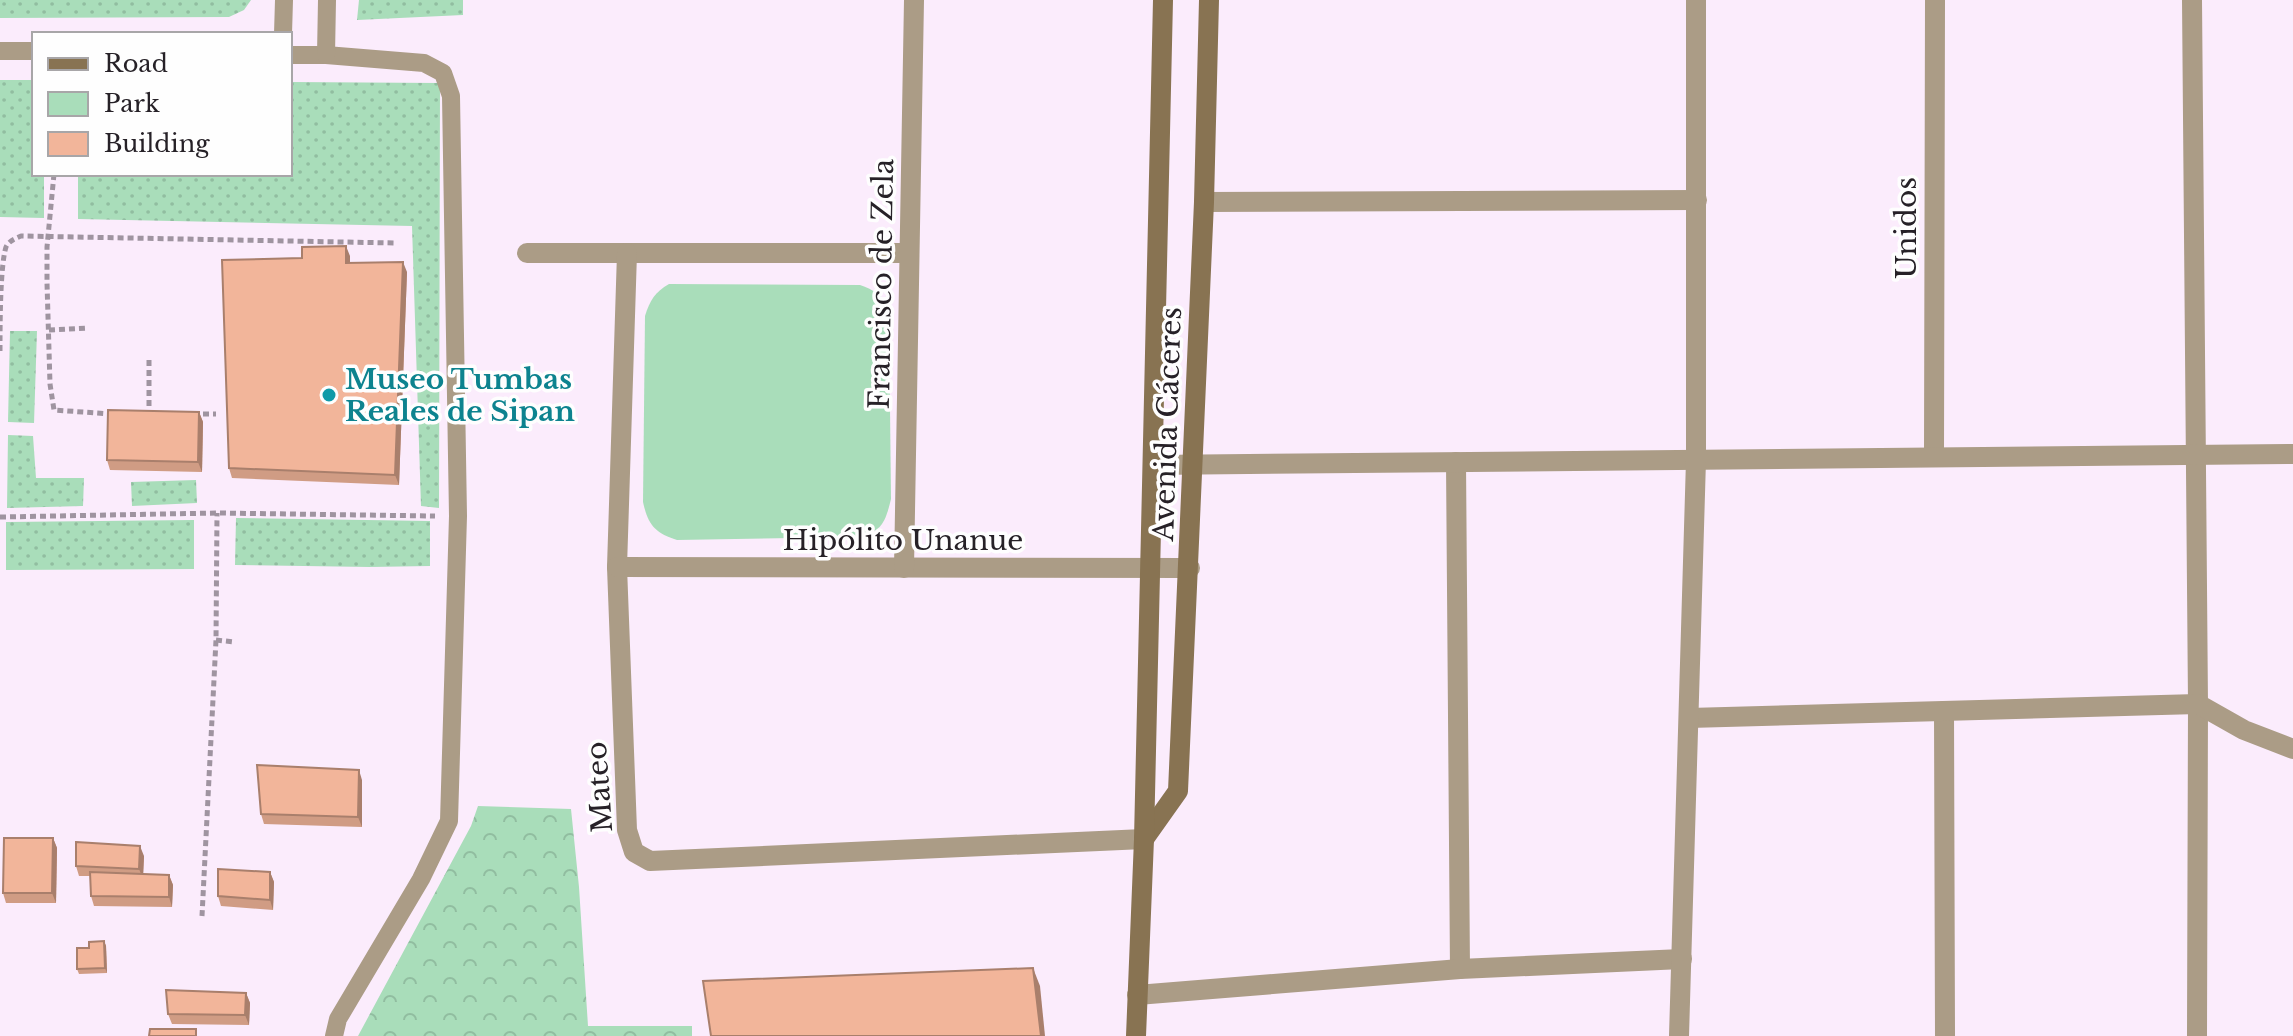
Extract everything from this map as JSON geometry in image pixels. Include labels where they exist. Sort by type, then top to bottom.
[{"type":"street","name":"Francisco de Zela","points":[[904,568],[914,0]]},
{"type":"street","name":"Avenida Cáceres","points":[[1136,1036],[1144,839],[1163,0]]},
{"type":"street","name":"Avenida Cáceres","points":[[1144,839],[1178,791],[1190,568],[1209,0]]},
{"type":"street","points":[[1679,1036],[1696,460],[1696,0]]},
{"type":"street","name":"Unidos","points":[[1934,457],[1935,0]]},
{"type":"street","points":[[2192,0],[2198,704],[2197,1036]]},
{"type":"street","points":[[1204,202],[1697,200]]},
{"type":"street","points":[[527,253],[909,253]]},
{"type":"street","name":"Mateo","points":[[627,253],[617,567],[627,830],[634,852],[650,861],[1144,839]]},
{"type":"street","points":[[1153,465],[2293,454]]},
{"type":"street","points":[[1456,462],[1460,969]]},
{"type":"street","name":"Hipólito Unanue","points":[[617,567],[1190,568]]},
{"type":"street","points":[[1689,718],[2198,704],[2244,730],[2293,749]]},
{"type":"street","points":[[1944,711],[1945,1036]]},
{"type":"street","points":[[1137,995],[1460,969],[1682,959]]},
{"type":"lane","points":[[283,32],[284,0]]},
{"type":"lane","points":[[326,55],[327,0]]},
{"type":"lane","points":[[0,51],[32,51]]},
{"type":"lane","points":[[292,55],[424,63],[443,73],[451,96],[458,516],[449,821],[421,879],[338,1019],[334,1036]]},
{"type":"path","points":[[54,176],[48,238],[50,384],[54,410],[119,414]]},
{"type":"path","points":[[0,351],[1,271],[5,249],[12,240],[21,236],[396,243]]},
{"type":"path","points":[[49,330],[88,328]]},
{"type":"path","points":[[149,360],[149,414]]},
{"type":"path","points":[[134,414],[163,414]]},
{"type":"path","points":[[189,414],[216,414]]},
{"type":"path","points":[[202,916],[216,640],[217,513]]},
{"type":"path","points":[[0,517],[217,513],[458,516]]},
{"type":"path","points":[[216,640],[234,642]]},
{"type":"green space","points":[[0,0],[251,0],[244,10],[229,17],[0,18]]},
{"type":"green space","points":[[359,0],[463,0],[463,15],[357,20]]},
{"type":"green space","points":[[0,80],[32,80],[32,176],[44,176],[44,218],[0,217]]},
{"type":"green space","points":[[292,82],[440,83],[439,508],[421,506],[412,226],[78,219],[78,176],[292,176]]},
{"type":"green space","points":[[669,284],[860,285],[880,296],[889,317],[891,499],[884,521],[876,530],[855,537],[677,540],[654,527],[643,502],[645,316],[654,297]]},
{"type":"green space","points":[[10,331],[37,331],[34,423],[8,422]]},
{"type":"green space","points":[[8,435],[33,436],[36,478],[84,478],[83,506],[7,508]]},
{"type":"green space","points":[[196,480],[197,503],[132,506],[131,482]]},
{"type":"green space","points":[[236,518],[430,521],[430,566],[235,565]]},
{"type":"green space","points":[[194,520],[194,569],[6,570],[6,522]]},
{"type":"green space","points":[[478,806],[571,809],[588,1026],[692,1026],[692,1036],[358,1036],[471,826]]},
{"type":"building","points":[[346,246],[346,263],[403,262],[395,475],[229,468],[222,260],[302,258],[302,247]]},
{"type":"building","points":[[108,410],[199,412],[198,462],[107,460]]},
{"type":"building","points":[[257,765],[359,770],[358,817],[261,814]]},
{"type":"building","points":[[4,838],[53,838],[52,893],[3,893]]},
{"type":"building","points":[[76,842],[140,846],[139,869],[76,866]]},
{"type":"building","points":[[218,869],[270,872],[270,900],[218,896]]},
{"type":"building","points":[[90,872],[169,875],[169,897],[91,896]]},
{"type":"building","points":[[104,941],[105,968],[77,969],[77,948],[89,948],[89,942]]},
{"type":"building","points":[[1033,968],[1041,1036],[711,1036],[703,981]]},
{"type":"building","points":[[166,990],[246,993],[245,1015],[168,1014]]},
{"type":"building","points":[[150,1029],[196,1029],[196,1036],[149,1036]]},
{"type":"place","name":"Museo Tumbas Reales de Sipan","points":[[329,395]]}]
